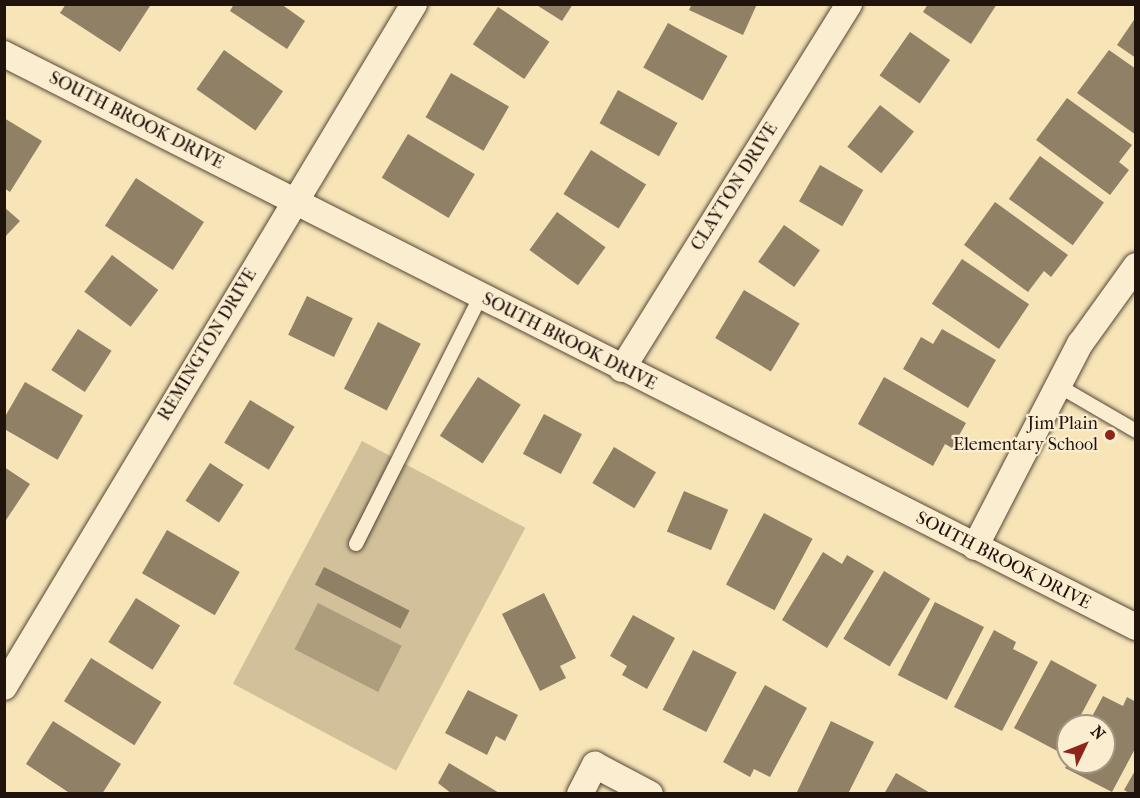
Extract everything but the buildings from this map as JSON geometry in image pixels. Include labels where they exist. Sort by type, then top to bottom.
[{"type":"street","name":"REMINGTON DRIVE","points":[[4,687],[414,4]]},
{"type":"street","name":"CLAYTON DRIVE","points":[[622,369],[849,4]]},
{"type":"street","name":"SOUTH BROOK DRIVE","points":[[4,54],[622,369],[1136,627]]},
{"type":"street","points":[[975,547],[1080,344],[1136,266]]},
{"type":"street","points":[[580,794],[595,765],[651,794]]},
{"type":"lane","points":[[356,544],[480,297]]},
{"type":"lane","points":[[1057,385],[1136,431]]},
{"type":"shaded area","points":[[362,441],[525,528],[396,771],[233,684]]},
{"type":"shaded area","points":[[318,603],[402,646],[378,692],[294,649]]},
{"type":"place","name":"Jim Plain Elementary School","points":[[1110,435]]}]
